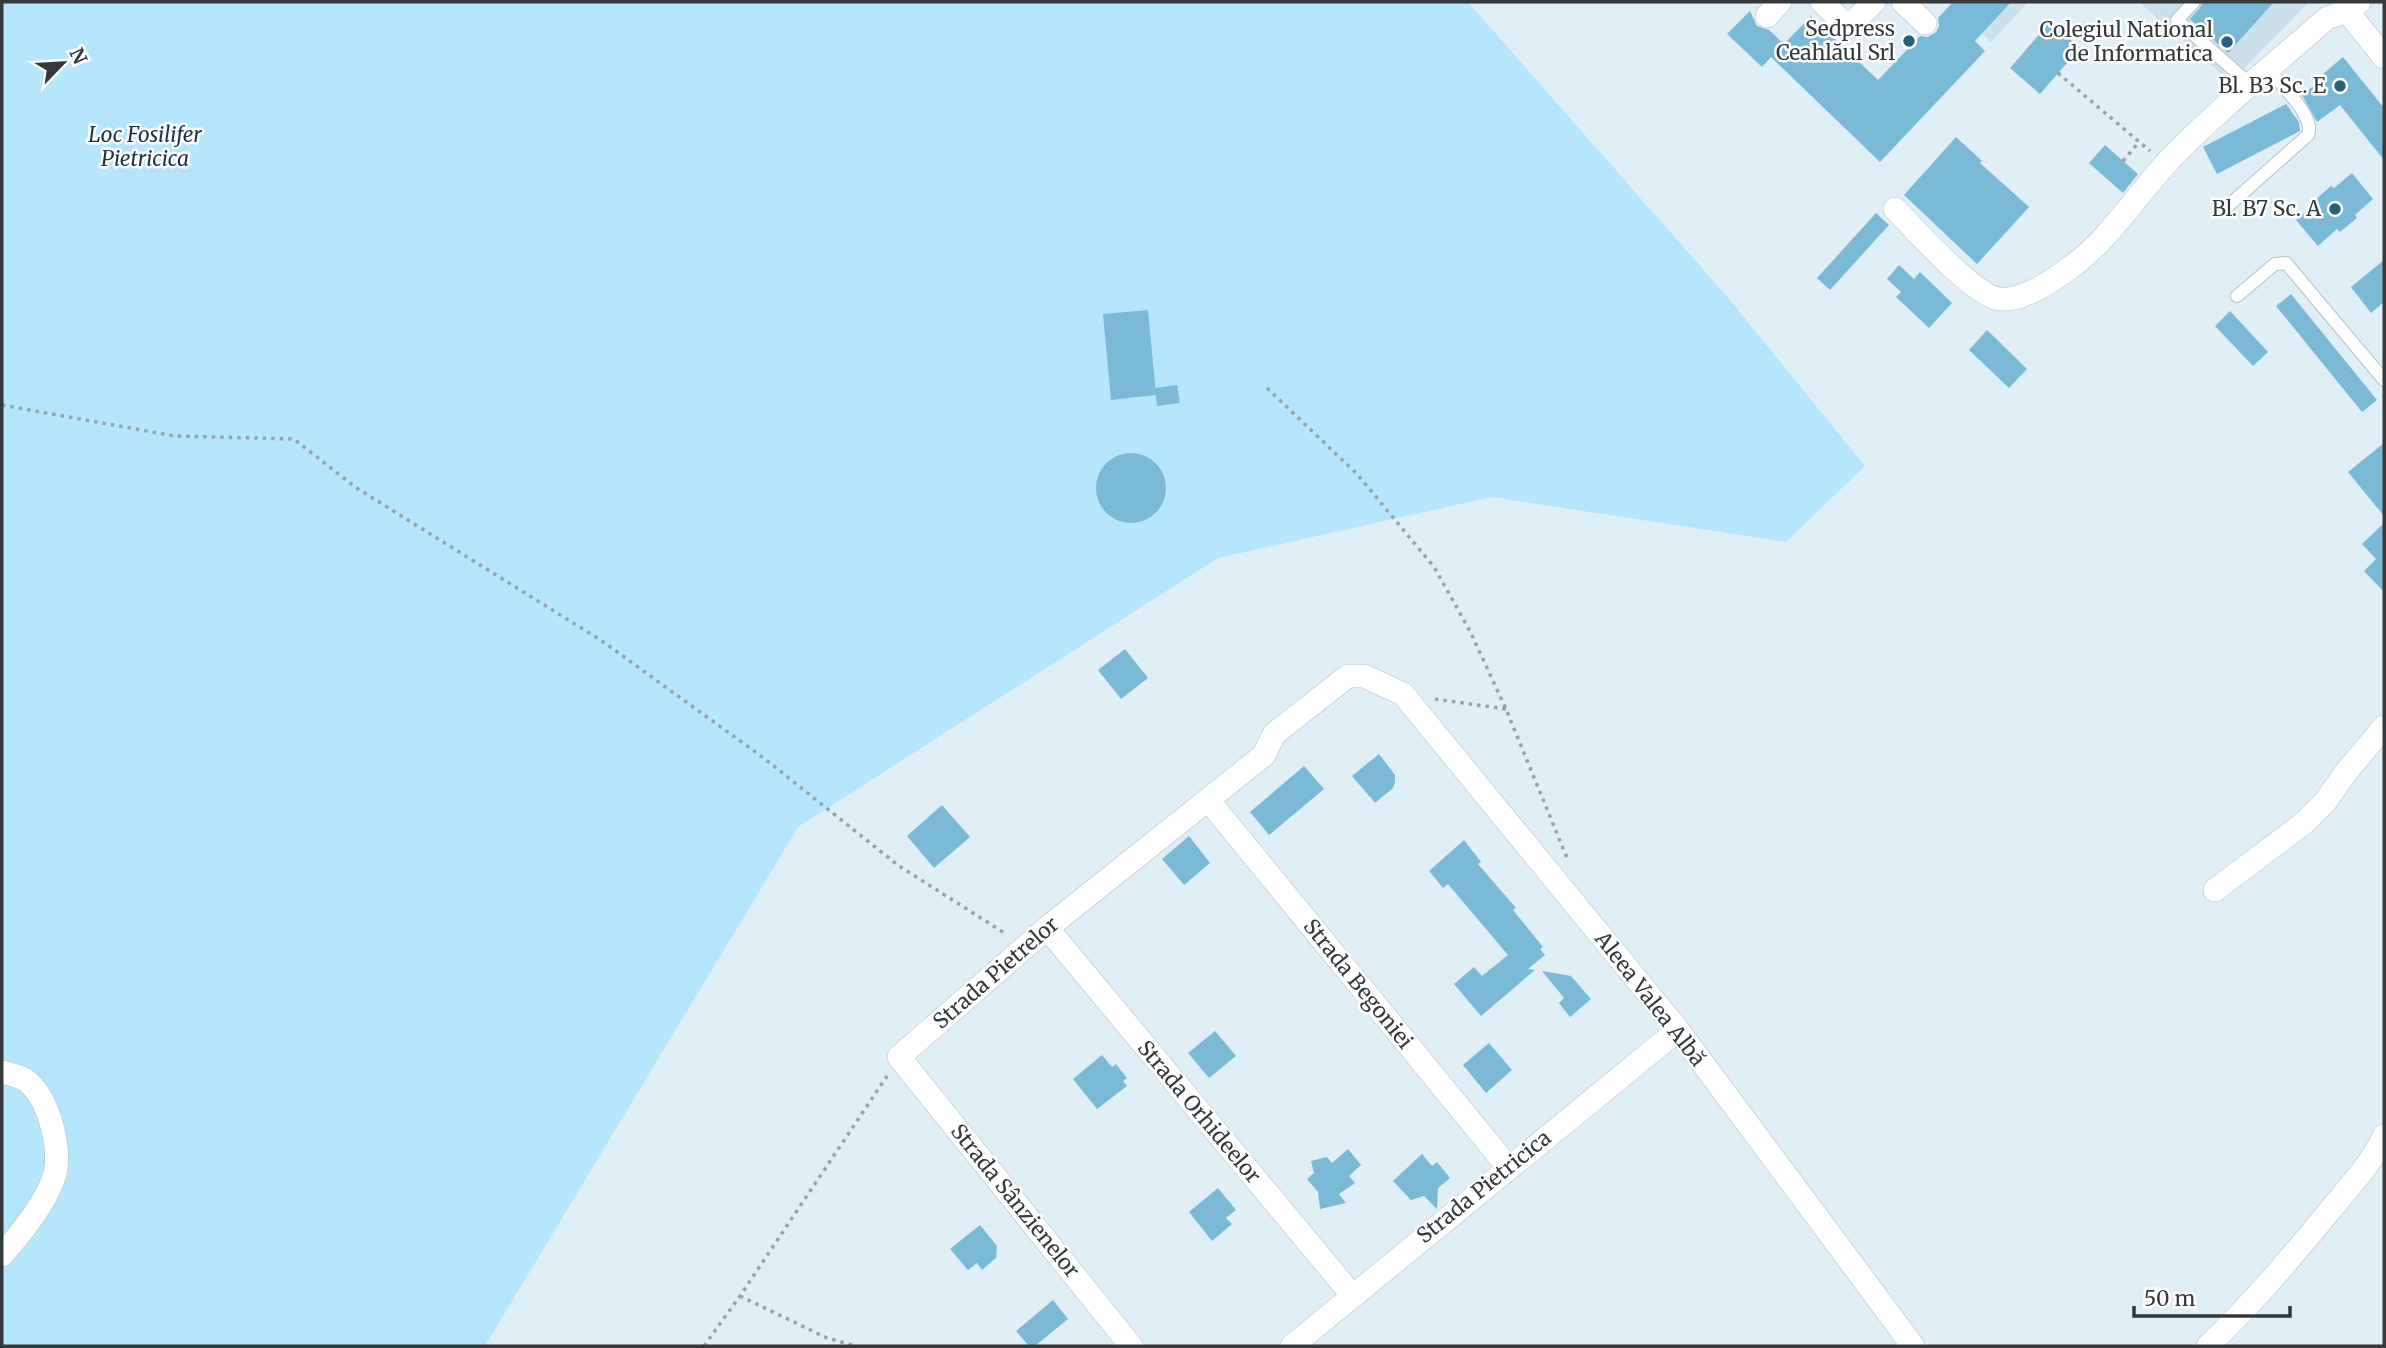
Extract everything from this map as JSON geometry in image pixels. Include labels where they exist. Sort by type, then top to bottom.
[{"type":"street","points":[[1822,2],[1848,27],[1874,2]]},
{"type":"street","points":[[1903,2],[1925,23]]},
{"type":"street","points":[[1895,209],[1975,287],[2000,299],[2030,293],[2068,270],[2105,235],[2188,140],[2327,18],[2353,6],[2384,57]]},
{"type":"street","name":"Strada Pietrelor","points":[[899,1056],[1047,928],[1264,755],[1274,734],[1348,677],[1364,676]]},
{"type":"street","name":"Aleea Valea Albă","points":[[1364,676],[1403,694],[1678,1030],[1913,1346]]},
{"type":"street","points":[[2215,890],[2304,823],[2325,802],[2384,727]]},
{"type":"street","name":"Strada Begoniei","points":[[1209,801],[1508,1167]]},
{"type":"street","name":"Strada Orhideelor","points":[[1047,928],[1352,1295]]},
{"type":"street","name":"Strada Pietricica","points":[[1292,1346],[1678,1030]]},
{"type":"street","name":"Strada Sânzienelor","points":[[899,1056],[1131,1346]]},
{"type":"street","points":[[2,1072],[26,1080],[47,1107],[56,1138],[54,1178],[30,1222],[2,1255]]},
{"type":"street","points":[[2207,1346],[2281,1269],[2364,1169],[2384,1136]]},
{"type":"lane","points":[[2194,2],[2178,20],[2251,85]]},
{"type":"lane","points":[[2228,206],[2311,130],[2304,112],[2269,70]]},
{"type":"lane","points":[[2237,296],[2275,264],[2286,263],[2384,380]]},
{"type":"path","points":[[2058,73],[2166,164]]},
{"type":"path","points":[[2123,161],[2139,142]]},
{"type":"path","points":[[1267,388],[1357,474],[1434,567],[1470,631],[1506,709],[1572,870]]},
{"type":"path","points":[[2,405],[175,436],[294,439],[355,487],[602,641],[765,759],[899,866],[1026,947]]},
{"type":"path","points":[[1403,694],[1506,709]]},
{"type":"path","points":[[704,1346],[899,1056]]},
{"type":"path","points":[[740,1296],[827,1338],[856,1346]]},
{"type":"shaded area","name":"Colegiul National de Informatica","points":[[1948,2],[2028,2],[1991,42]]},
{"type":"shaded area","name":"Colegiul National de Informatica","points":[[2139,2],[2309,2],[2231,82]]},
{"type":"green space","name":"Loc Fosilifer Pietricica","points":[[2,2],[1468,2],[1730,300],[1865,466],[1786,542],[1492,497],[1218,558],[798,827],[485,1346],[2,1346]]},
{"type":"building","points":[[1953,2],[2011,2],[1975,41],[1985,51],[1880,162],[1771,57],[1762,67],[1727,34],[1750,11],[1757,26],[1769,30],[1784,44],[1811,16],[1878,80],[1920,36],[1928,37],[1936,32],[1939,26],[1938,18]]},
{"type":"building","points":[[2203,2],[2274,2],[2228,53],[2190,19]]},
{"type":"building","points":[[2050,22],[2080,48],[2040,94],[2010,68]]},
{"type":"building","name":"Bl. B3 Sc. E","points":[[2343,57],[2384,108],[2384,160],[2340,105],[2317,122],[2302,95],[2326,76],[2323,74]]},
{"type":"building","points":[[2286,104],[2299,122],[2300,131],[2217,174],[2203,147]]},
{"type":"building","points":[[1956,137],[1982,161],[1980,163],[2029,207],[1977,264],[1904,195]]},
{"type":"building","points":[[2105,145],[2138,174],[2123,193],[2089,163]]},
{"type":"building","name":"Bl. B7 Sc. A","points":[[2352,173],[2373,199],[2355,215],[2357,218],[2340,232],[2337,229],[2318,246],[2296,220],[2331,186],[2334,188]]},
{"type":"building","points":[[1876,213],[1889,225],[1830,290],[1817,278]]},
{"type":"building","points":[[2384,260],[2384,302],[2371,313],[2351,287]]},
{"type":"building","points":[[1899,265],[1914,279],[1920,272],[1952,303],[1929,328],[1896,297],[1901,292],[1887,279]]},
{"type":"building","points":[[2291,294],[2377,400],[2362,412],[2276,306]]},
{"type":"building","points":[[1148,310],[1156,395],[1111,400],[1103,314]]},
{"type":"building","points":[[2230,311],[2268,352],[2253,366],[2215,326]]},
{"type":"building","points":[[1987,330],[2027,369],[2009,388],[1969,350]]},
{"type":"building","points":[[1177,385],[1180,403],[1157,406],[1155,388]]},
{"type":"building","points":[[2384,443],[2384,516],[2348,472]]},
{"type":"building","points":[[1131,453],[1150,459],[1160,469],[1166,488],[1160,507],[1150,517],[1131,523],[1112,517],[1102,507],[1096,488],[1102,469],[1112,459]]},
{"type":"building","points":[[2384,523],[2384,592],[2364,571],[2376,559],[2362,544]]},
{"type":"building","points":[[1125,649],[1148,678],[1121,699],[1098,670]]},
{"type":"building","points":[[1379,754],[1395,775],[1395,782],[1393,788],[1375,803],[1352,776]]},
{"type":"building","points":[[1304,766],[1324,789],[1269,835],[1250,812]]},
{"type":"building","points":[[942,805],[970,837],[934,868],[907,836]]},
{"type":"building","points":[[1189,836],[1210,863],[1184,885],[1162,859]]},
{"type":"building","points":[[1464,840],[1481,862],[1478,864],[1516,908],[1513,910],[1543,947],[1540,949],[1545,955],[1528,969],[1535,970],[1481,1016],[1454,984],[1474,967],[1482,976],[1508,955],[1448,884],[1443,888],[1429,871]]},
{"type":"building","points":[[1542,971],[1571,976],[1591,999],[1570,1017],[1559,1003],[1564,998]]},
{"type":"building","points":[[1215,1031],[1236,1056],[1209,1078],[1188,1053]]},
{"type":"building","points":[[1489,1043],[1512,1070],[1486,1093],[1463,1065]]},
{"type":"building","points":[[1102,1055],[1112,1067],[1116,1064],[1127,1078],[1123,1081],[1127,1086],[1097,1109],[1073,1079]]},
{"type":"building","points":[[1348,1149],[1361,1165],[1349,1176],[1355,1183],[1339,1194],[1346,1203],[1320,1209],[1318,1192],[1307,1179],[1314,1173],[1311,1161],[1327,1157],[1332,1163]]},
{"type":"building","points":[[1422,1154],[1432,1166],[1437,1162],[1450,1178],[1438,1188],[1437,1209],[1424,1196],[1411,1200],[1393,1181]]},
{"type":"building","points":[[1218,1188],[1236,1210],[1226,1218],[1232,1224],[1212,1241],[1189,1212]]},
{"type":"building","points":[[980,1225],[997,1246],[996,1258],[982,1270],[977,1263],[968,1270],[950,1249]]},
{"type":"building","points":[[1053,1300],[1068,1319],[1035,1346],[1029,1346],[1016,1331]]},
{"type":"place","name":"Sedpress Ceahlăul Srl","points":[[1909,41]]},
{"type":"place","name":"Colegiul National de Informatica","points":[[2227,42]]},
{"type":"place","name":"Bl. B3 Sc. E","points":[[2340,86]]},
{"type":"place","name":"Bl. B7 Sc. A","points":[[2335,209]]}]
